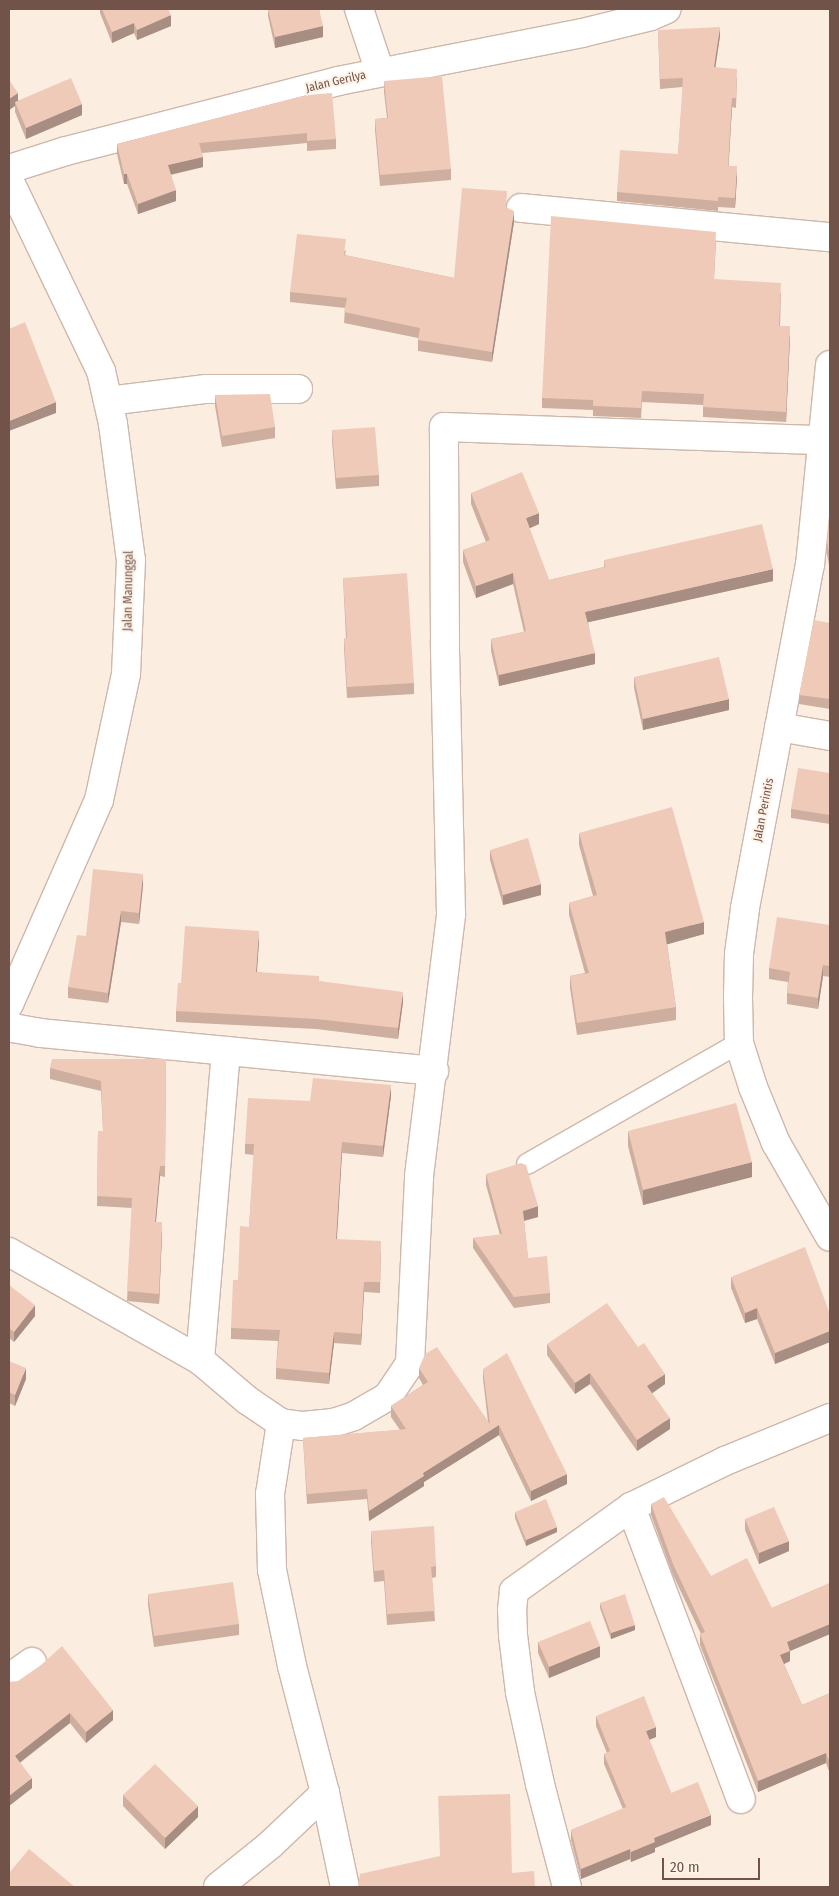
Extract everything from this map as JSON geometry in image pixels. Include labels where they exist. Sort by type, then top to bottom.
[{"type":"street","points":[[359,9],[380,72]]},
{"type":"street","name":"Jalan Gerilya","points":[[9,169],[66,150],[338,81],[582,33],[651,16],[667,9]]},
{"type":"street","name":"Jalan Manunggal","points":[[9,180],[101,371],[108,402],[131,560],[126,674],[99,800],[9,1004]]},
{"type":"street","points":[[521,208],[830,237]]},
{"type":"street","name":"Jalan Perintis","points":[[830,365],[823,440],[823,516],[810,564],[739,954],[739,1043],[753,1087],[776,1143],[830,1237]]},
{"type":"street","points":[[108,402],[206,389],[298,388]]},
{"type":"street","points":[[9,1252],[200,1360],[247,1400],[281,1423],[303,1426],[332,1423],[354,1416],[388,1396],[410,1363],[419,1176],[434,1071],[451,914],[445,641],[444,427],[823,440]]},
{"type":"street","points":[[779,727],[830,736]]},
{"type":"street","points":[[9,1024],[12,1028],[40,1033],[434,1071]]},
{"type":"street","points":[[200,1360],[226,1051]]},
{"type":"street","points":[[567,1887],[540,1784],[520,1692],[513,1635],[512,1610],[514,1590],[631,1506],[725,1460],[830,1420]]},
{"type":"street","points":[[281,1423],[270,1494],[272,1570],[292,1666],[325,1793],[345,1887]]},
{"type":"street","points":[[631,1506],[741,1799]]},
{"type":"street","points":[[9,1678],[32,1662]]},
{"type":"street","points":[[218,1887],[270,1845],[325,1793]]},
{"type":"lane","points":[[527,1164],[739,1043]]},
{"type":"building","points":[[102,9],[168,9],[171,15],[137,30],[134,23],[112,32]]},
{"type":"building","points":[[268,9],[319,9],[323,26],[275,37]]},
{"type":"building","points":[[720,27],[714,67],[737,69],[736,98],[732,98],[728,166],[737,166],[735,198],[718,197],[718,201],[617,192],[620,150],[678,154],[683,78],[660,79],[658,30]]},
{"type":"building","points":[[442,76],[451,169],[380,175],[375,119],[388,118],[384,81]]},
{"type":"building","points":[[71,78],[82,104],[26,128],[15,102]]},
{"type":"building","points":[[9,80],[18,93],[9,99]]},
{"type":"building","points":[[332,93],[336,139],[307,141],[307,133],[199,143],[203,157],[168,165],[176,190],[138,204],[127,174],[124,174],[117,144],[307,95]]},
{"type":"building","points":[[462,188],[507,191],[506,207],[514,211],[492,352],[418,340],[420,328],[344,312],[347,298],[290,292],[297,234],[346,239],[344,255],[454,278]]},
{"type":"building","points":[[551,216],[716,232],[714,279],[781,283],[779,326],[790,326],[786,412],[703,407],[704,394],[642,391],[641,408],[593,406],[593,400],[542,398]]},
{"type":"building","points":[[25,322],[56,402],[9,421],[9,329]]},
{"type":"building","points":[[270,394],[275,427],[222,436],[215,395]]},
{"type":"building","points":[[375,427],[379,475],[336,478],[332,430]]},
{"type":"building","points":[[522,472],[539,513],[526,518],[549,580],[605,567],[604,560],[762,524],[773,569],[585,612],[595,653],[499,675],[491,639],[526,631],[513,573],[476,586],[463,550],[490,540],[471,493]]},
{"type":"building","points":[[830,521],[830,558],[827,541]]},
{"type":"building","points":[[407,573],[414,683],[347,687],[344,638],[347,638],[343,578]]},
{"type":"building","points":[[814,620],[830,623],[830,699],[799,695]]},
{"type":"building","points":[[719,657],[729,699],[643,719],[634,677]]},
{"type":"building","points":[[798,768],[830,773],[830,815],[791,809]]},
{"type":"building","points":[[672,807],[704,922],[665,932],[676,1007],[577,1023],[570,976],[589,973],[569,903],[597,895],[579,833]]},
{"type":"building","points":[[528,838],[541,884],[503,895],[490,850]]},
{"type":"building","points":[[93,869],[143,874],[139,913],[121,911],[108,993],[68,987],[77,935],[86,936]]},
{"type":"building","points":[[777,917],[830,925],[830,966],[823,965],[818,998],[787,993],[790,972],[769,968]]},
{"type":"building","points":[[185,926],[259,931],[256,972],[319,976],[319,981],[403,992],[398,1028],[316,1019],[176,1011],[178,983],[181,983]]},
{"type":"building","points":[[52,1059],[166,1059],[165,1166],[160,1166],[155,1222],[162,1222],[159,1294],[127,1291],[132,1198],[97,1196],[98,1131],[103,1131],[101,1081],[50,1068]]},
{"type":"building","points":[[313,1078],[391,1085],[383,1146],[342,1142],[336,1239],[381,1241],[380,1282],[364,1282],[361,1334],[334,1332],[329,1373],[276,1368],[280,1330],[231,1328],[233,1280],[238,1280],[240,1226],[249,1227],[254,1144],[245,1144],[248,1098],[310,1101]]},
{"type":"building","points":[[736,1103],[752,1162],[643,1190],[628,1131]]},
{"type":"building","points":[[521,1163],[526,1165],[538,1206],[523,1211],[528,1258],[547,1256],[550,1293],[514,1297],[473,1238],[502,1234],[486,1174]]},
{"type":"building","points":[[805,1247],[830,1314],[830,1331],[775,1353],[757,1308],[745,1313],[731,1277]]},
{"type":"building","points":[[9,1285],[35,1305],[14,1332],[9,1328]]},
{"type":"building","points":[[607,1303],[638,1347],[644,1343],[665,1374],[647,1386],[670,1418],[637,1440],[590,1373],[575,1383],[547,1344]]},
{"type":"building","points":[[437,1347],[490,1424],[483,1369],[507,1353],[567,1474],[531,1491],[499,1425],[423,1473],[424,1476],[369,1511],[367,1489],[307,1494],[303,1438],[406,1429],[391,1406],[428,1382],[419,1368],[425,1354]]},
{"type":"building","points":[[9,1361],[26,1368],[15,1395],[9,1392]]},
{"type":"building","points":[[664,1497],[711,1576],[747,1558],[772,1608],[830,1583],[830,1624],[787,1642],[790,1651],[780,1655],[802,1705],[830,1693],[830,1763],[826,1753],[758,1781],[700,1634],[705,1632],[673,1564],[651,1504]]},
{"type":"building","points":[[546,1499],[557,1527],[526,1540],[515,1512]]},
{"type":"building","points":[[774,1507],[789,1541],[759,1553],[745,1519]]},
{"type":"building","points":[[434,1526],[436,1566],[431,1567],[435,1611],[387,1614],[384,1570],[374,1571],[371,1531]]},
{"type":"building","points":[[233,1582],[239,1624],[154,1636],[148,1594]]},
{"type":"building","points":[[625,1594],[635,1625],[611,1633],[600,1603]]},
{"type":"building","points":[[590,1621],[600,1646],[549,1667],[538,1642]]},
{"type":"building","points":[[62,1646],[113,1710],[86,1732],[70,1713],[15,1756],[32,1778],[9,1796],[9,1682],[18,1681],[41,1665]]},
{"type":"building","points":[[644,1696],[656,1727],[646,1731],[671,1793],[698,1782],[711,1815],[654,1838],[655,1842],[631,1852],[630,1849],[581,1869],[571,1830],[626,1807],[604,1754],[610,1751],[596,1716]]},
{"type":"building","points":[[155,1764],[198,1806],[165,1838],[123,1795]]},
{"type":"building","points":[[510,1794],[512,1873],[534,1871],[535,1887],[358,1887],[360,1874],[440,1856],[438,1796]]},
{"type":"building","points":[[29,1849],[75,1887],[9,1887],[9,1873]]}]
